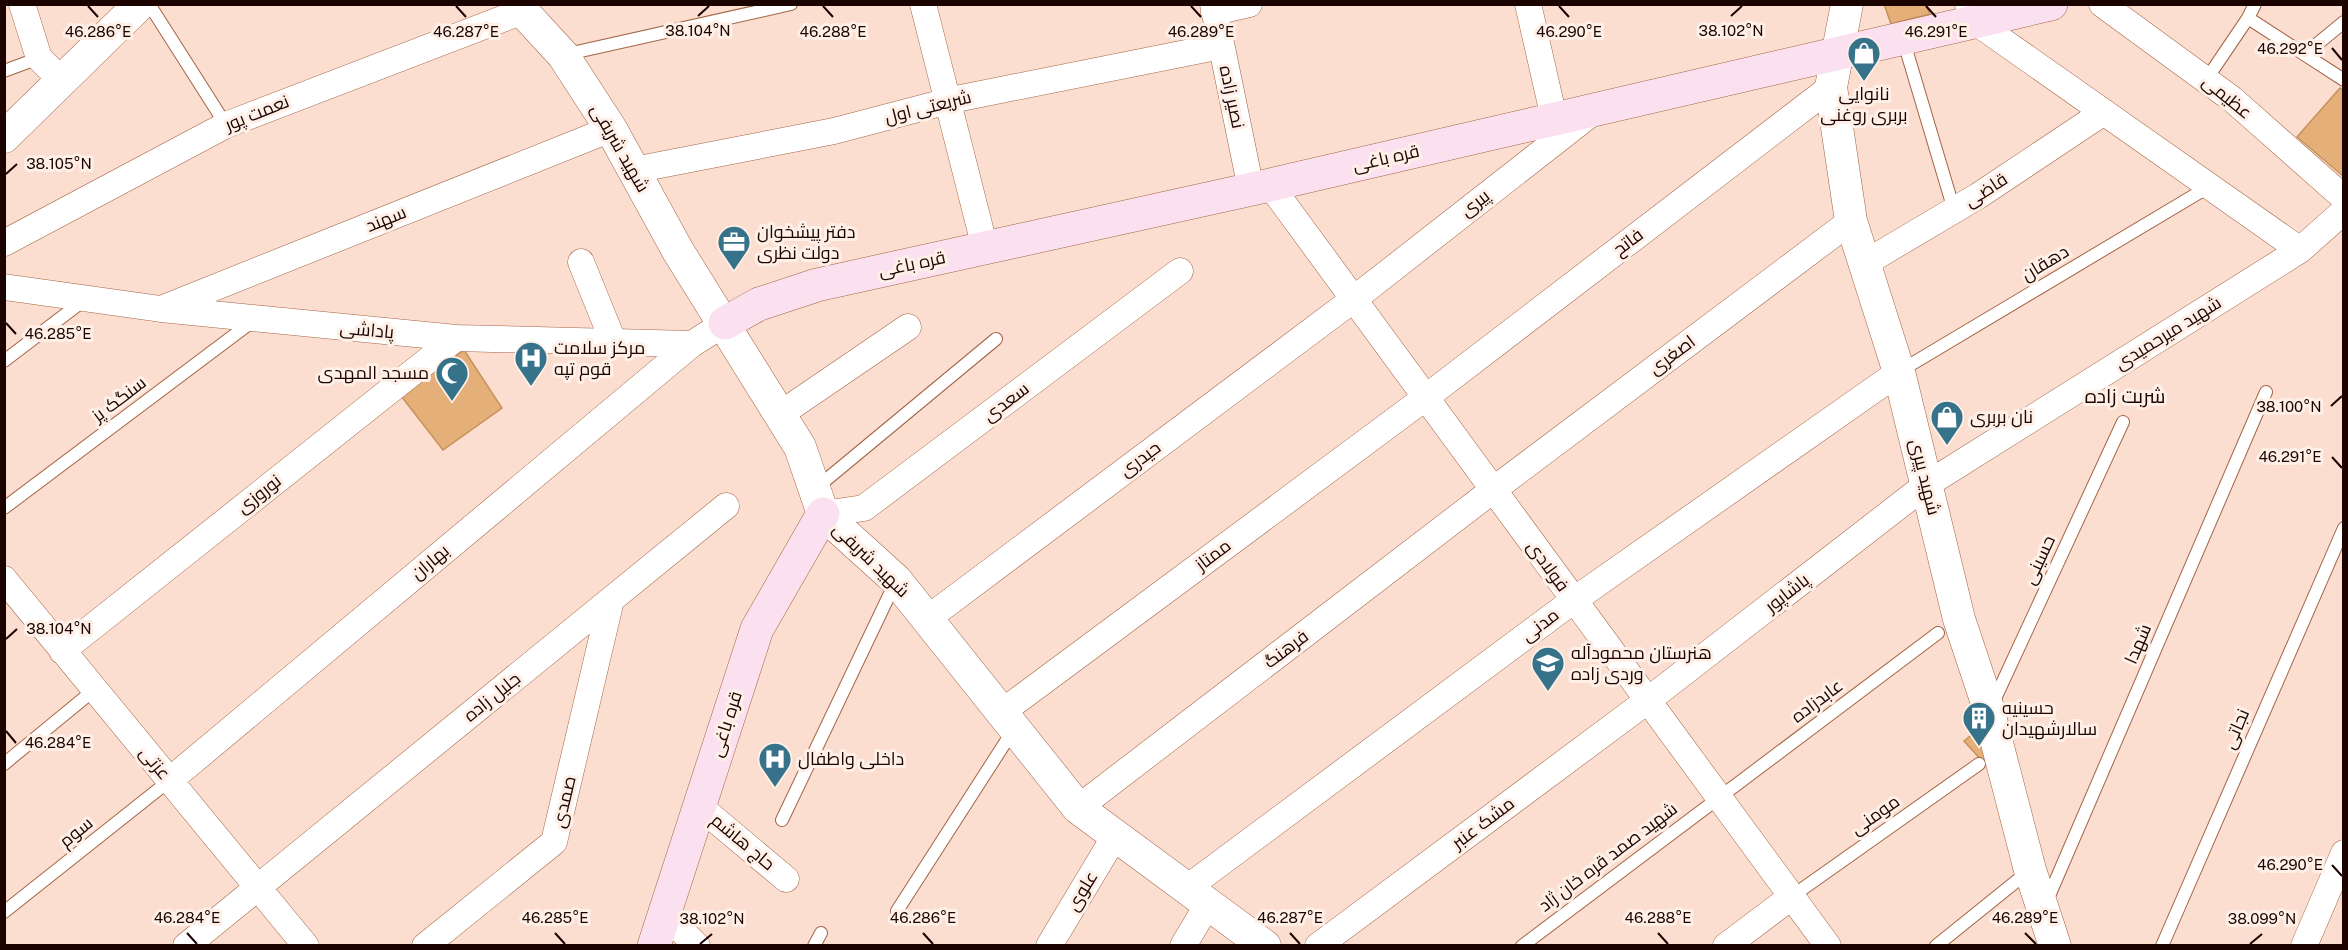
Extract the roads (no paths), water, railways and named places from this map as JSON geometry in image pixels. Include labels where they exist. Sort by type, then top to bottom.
[{"type":"main road","name":"قره باغی","points":[[725,323],[759,304],[817,285],[1261,187],[1903,38],[1972,14],[2051,4]]},
{"type":"main road","name":"قره باغی","points":[[654,945],[757,628],[819,502]]},
{"type":"street","points":[[22,4],[39,58],[62,81]]},
{"type":"street","points":[[4,137],[140,4]]},
{"type":"street","points":[[922,4],[985,248]]},
{"type":"street","points":[[1214,8],[1249,4]]},
{"type":"street","points":[[1528,4],[1554,118]]},
{"type":"street","name":"شهید پیری","points":[[1847,4],[1831,87],[1851,221],[1899,372],[1959,619],[1989,713],[2030,870],[2055,945]]},
{"type":"street","name":"عظیمی","points":[[2102,4],[2232,99],[2343,198]]},
{"type":"street","name":"نعمت پور","points":[[4,243],[226,125],[519,8]]},
{"type":"street","name":"شهید شریفى","points":[[519,8],[563,55],[611,129],[678,251],[725,323],[800,447],[819,502],[896,580],[1078,808],[1266,945]]},
{"type":"street","name":"نصیر زاده","points":[[1214,8],[1221,46],[1261,187]]},
{"type":"street","points":[[1972,14],[2104,112],[2300,250]]},
{"type":"street","name":"شریعتی اول","points":[[634,170],[834,131],[946,102],[1221,46]]},
{"type":"street","name":"فاتح","points":[[1425,398],[1831,87]]},
{"type":"street","name":"پیری","points":[[1354,298],[1597,108]]},
{"type":"street","name":"قاضی","points":[[1865,263],[1954,210],[2104,112]]},
{"type":"street","name":"سهند","points":[[161,309],[611,129]]},
{"type":"street","name":"فولادی","points":[[1261,187],[1354,298],[1717,797],[1828,945]]},
{"type":"street","name":"اصغری","points":[[1493,490],[1851,221]]},
{"type":"street","name":"شهید میرحمیدی","points":[[1926,485],[2300,250],[2339,222]]},
{"type":"street","points":[[581,262],[613,342]]},
{"type":"street","name":"سعدی","points":[[819,502],[864,508],[1180,271]]},
{"type":"street","name":"پاداشی","points":[[4,287],[84,300],[255,320],[456,338],[692,344]]},
{"type":"street","name":"حیدری","points":[[927,619],[1354,298]]},
{"type":"street","points":[[692,344],[725,323]]},
{"type":"street","points":[[779,415],[908,327]]},
{"type":"street","name":"نوروزی","points":[[62,651],[456,338]]},
{"type":"street","name":"بهاران","points":[[169,781],[692,344]]},
{"type":"street","name":"مدنی","points":[[1197,896],[1574,600],[1899,372]]},
{"type":"street","name":"ممتاز","points":[[1008,720],[1425,398]]},
{"type":"street","name":"پاشاپور","points":[[1647,701],[1926,485]]},
{"type":"street","name":"فرهنگ","points":[[1078,808],[1493,490]]},
{"type":"street","name":"جلیل زاده","points":[[186,945],[726,506]]},
{"type":"street","name":"عزتی","points":[[9,593],[62,651],[306,945]]},
{"type":"street","name":"صمدی","points":[[425,945],[554,842],[611,600]]},
{"type":"street","name":"مشک عنبر","points":[[1318,945],[1647,701]]},
{"type":"street","name":"حاج هاشم","points":[[699,806],[786,879]]},
{"type":"street","name":"علوی","points":[[1049,945],[1115,836]]},
{"type":"street","points":[[2304,945],[2343,853]]},
{"type":"street","points":[[1183,945],[1197,896]]},
{"type":"street","points":[[1726,945],[1791,897]]},
{"type":"street","points":[[664,913],[697,945]]},
{"type":"lane","points":[[149,4],[226,125]]},
{"type":"lane","points":[[563,55],[791,4]]},
{"type":"lane","points":[[2206,80],[2255,4]]},
{"type":"lane","points":[[2248,18],[2343,80]]},
{"type":"lane","points":[[2305,54],[2343,22]]},
{"type":"lane","points":[[1903,38],[1954,210]]},
{"type":"lane","points":[[4,71],[39,58]]},
{"type":"lane","name":"دهقان","points":[[1899,372],[2210,186]]},
{"type":"lane","points":[[4,361],[84,300]]},
{"type":"lane","name":"سنگک پز","points":[[4,508],[255,320]]},
{"type":"lane","points":[[819,502],[996,339]]},
{"type":"lane","name":"شهدا","points":[[2043,910],[2266,392]]},
{"type":"lane","name":"حسینی","points":[[1989,713],[2123,422]]},
{"type":"lane","name":"نجاتی","points":[[2162,945],[2343,528]]},
{"type":"lane","points":[[782,820],[896,580]]},
{"type":"lane","name":"عابدزاده","points":[[1717,797],[1938,633]]},
{"type":"lane","points":[[4,764],[94,690]]},
{"type":"lane","points":[[897,911],[1008,720]]},
{"type":"lane","name":"مومنی","points":[[1791,897],[1979,764]]},
{"type":"lane","name":"سوم","points":[[4,912],[169,781]]},
{"type":"lane","name":"شهید صمد قره خان ژاد","points":[[1522,945],[1717,797]]},
{"type":"lane","points":[[1936,945],[2030,870]]},
{"type":"lane","points":[[814,945],[820,933]]},
{"type":"place","name":"نانوایی بربری روغنی","points":[[1864,82]]},
{"type":"place","name":"دفتر پیشخوان دولت نظری","points":[[734,271]]},
{"type":"place","name":"مرکز سلامت قوم تپه","points":[[531,387]]},
{"type":"place","name":"مسجد المهدی","points":[[452,402]]},
{"type":"place","name":"نان بربری","points":[[1947,446]]},
{"type":"place","name":"هنرستان محمودآله وردی زاده","points":[[1548,692]]},
{"type":"place","name":"حسینیه سالارشهیدان","points":[[1979,747]]},
{"type":"place","name":"داخلی واطفال","points":[[775,788]]},
{"type":"district","name":"شربت زاده","points":[[2125,396]]}]
